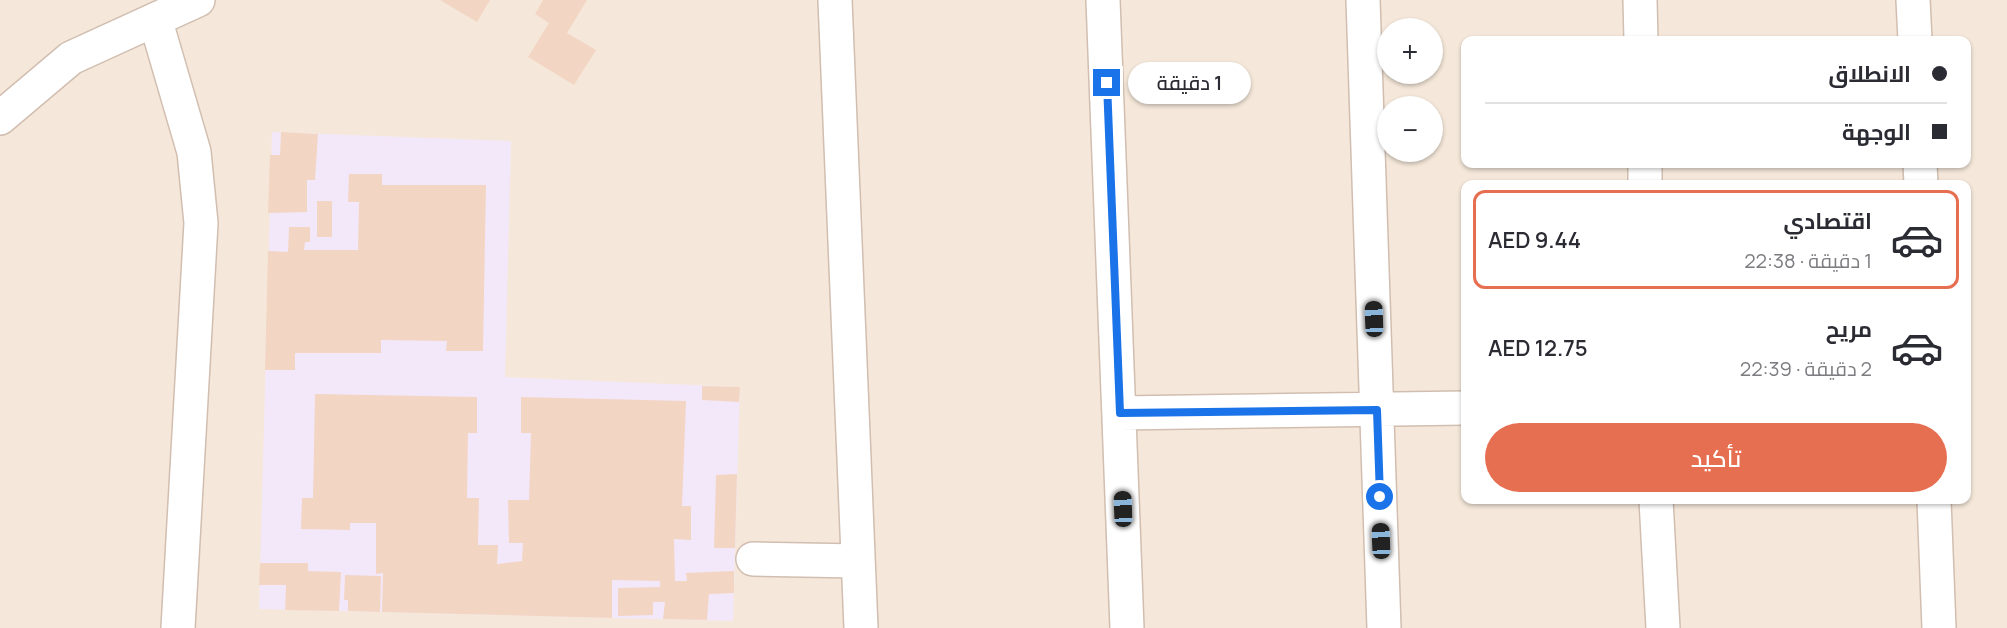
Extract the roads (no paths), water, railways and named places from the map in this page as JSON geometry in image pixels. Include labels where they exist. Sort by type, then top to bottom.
[{"type":"street","points":[[0,118],[71,58],[156,22],[198,0]]},
{"type":"street","points":[[835,0],[861,628]]},
{"type":"street","points":[[1103,0],[1127,628]]},
{"type":"street","points":[[1363,0],[1384,628]]},
{"type":"street","points":[[1640,0],[1641,36]]},
{"type":"street","points":[[1913,0],[1915,36]]},
{"type":"street","points":[[156,22],[194,152],[201,223],[178,628]]},
{"type":"street","points":[[1120,413],[1461,408]]},
{"type":"street","points":[[1656,504],[1663,628]]},
{"type":"street","points":[[1934,504],[1939,628]]},
{"type":"street","points":[[753,560],[858,561]]}]
